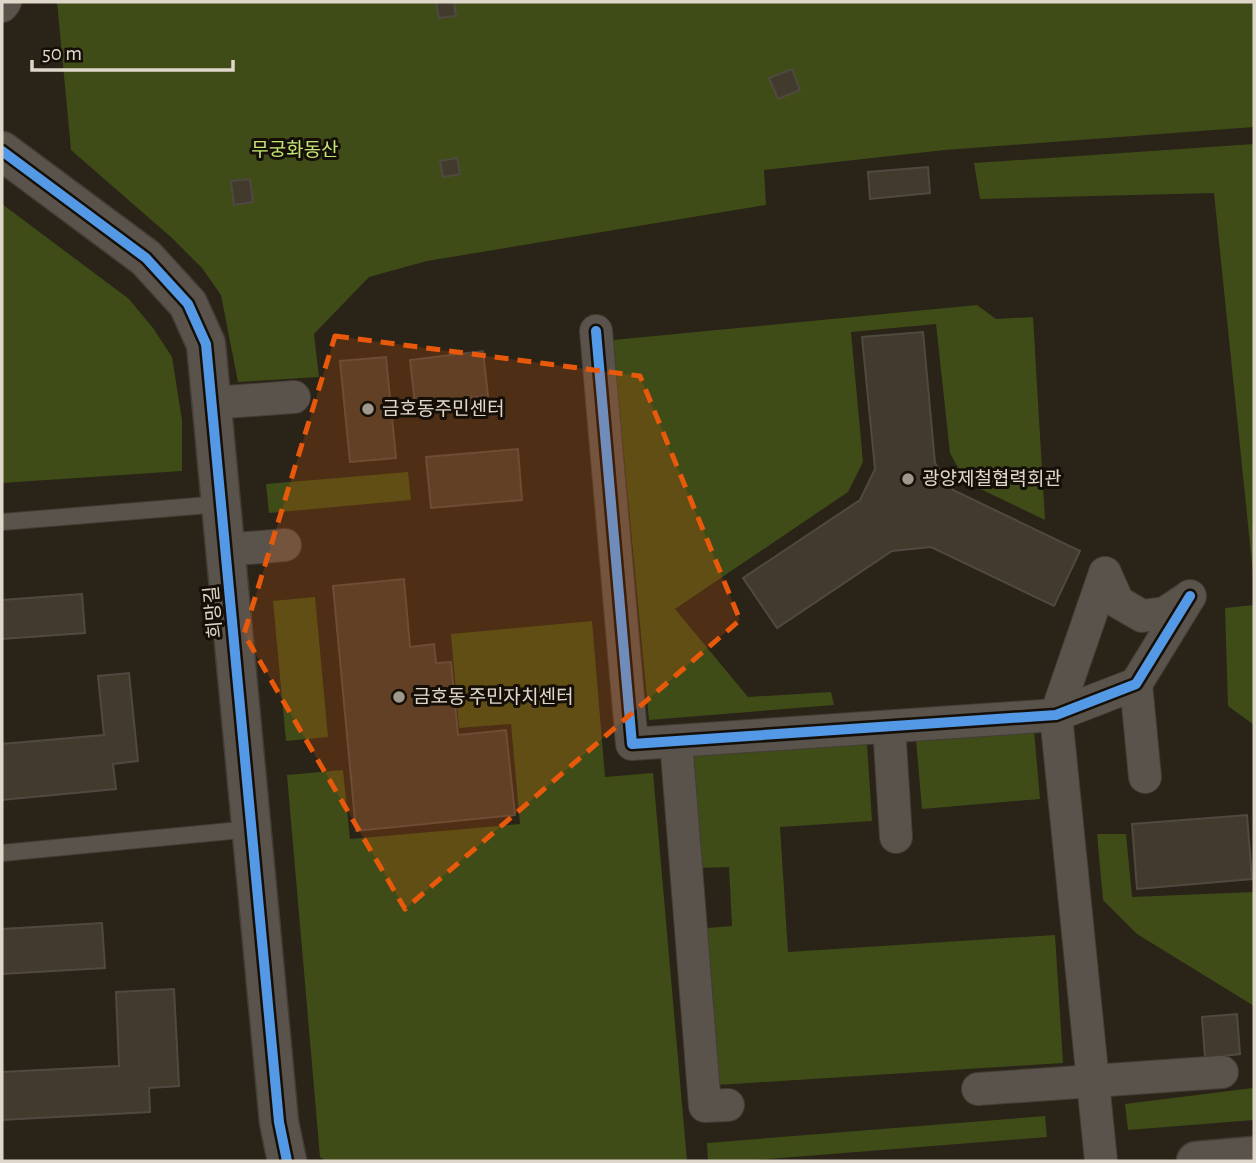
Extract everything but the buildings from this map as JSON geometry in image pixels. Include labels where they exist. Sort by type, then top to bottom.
[{"type":"street","points":[[2,6],[5,2]]},
{"type":"street","name":"희망길","points":[[2,151],[146,258],[188,304],[206,344],[279,1122],[287,1161]]},
{"type":"street","points":[[596,331],[632,744],[1056,715],[1136,684]]},
{"type":"street","points":[[212,403],[295,397]]},
{"type":"street","points":[[225,550],[285,545]]},
{"type":"street","points":[[1101,1161],[1056,715],[1105,573],[1118,602],[1142,616],[1165,613],[1190,596],[1136,684],[1145,777]]},
{"type":"street","points":[[889,727],[896,837]]},
{"type":"street","points":[[676,741],[705,1106],[728,1105]]},
{"type":"street","points":[[978,1089],[1222,1072]]},
{"type":"street","points":[[1196,1161],[1254,1156]]},
{"type":"lane","points":[[2,523],[221,504]]},
{"type":"lane","points":[[2,853],[251,829]]},
{"type":"highlighted area","points":[[335,336],[640,376],[740,620],[405,909],[244,634]]},
{"type":"green space","name":"무궁화동산","points":[[57,2],[1254,2],[1254,127],[945,150],[764,170],[766,205],[427,261],[369,277],[314,334],[319,377],[238,382],[221,295],[202,268],[172,238],[71,150]]},
{"type":"green space","points":[[1254,144],[1254,583],[1214,193],[980,199],[974,163]]},
{"type":"green space","points":[[2,204],[129,299],[153,328],[172,357],[182,420],[182,471],[2,483]]},
{"type":"green space","points":[[977,305],[996,319],[1033,317],[1045,520],[966,482],[950,453],[936,324],[851,332],[863,462],[848,492],[675,609],[748,697],[831,692],[834,705],[649,720],[613,340]]},
{"type":"green space","points":[[408,472],[411,500],[269,513],[266,484]]},
{"type":"green space","points":[[315,597],[328,737],[286,741],[273,601]]},
{"type":"green space","points":[[1254,605],[1254,725],[1228,706],[1225,608]]},
{"type":"green space","points":[[592,621],[605,777],[653,773],[687,1161],[326,1161],[320,1157],[287,775],[343,770],[350,839],[520,824],[511,724],[459,728],[451,634]]},
{"type":"green space","points":[[1034,731],[1040,799],[922,809],[916,740]]},
{"type":"green space","points":[[867,744],[872,821],[780,827],[788,952],[1055,935],[1063,1063],[717,1085],[707,928],[732,926],[729,867],[700,868],[693,755]]},
{"type":"green space","points":[[1097,834],[1126,834],[1132,897],[1254,892],[1254,1006],[1137,934],[1103,900]]},
{"type":"green space","points":[[1254,1076],[1254,1120],[1128,1130],[1125,1104],[1253,1088]]},
{"type":"green space","points":[[1045,1116],[1047,1137],[743,1161],[708,1161],[707,1143]]},
{"type":"cycle path","points":[[2,151],[146,258],[188,304],[206,344],[279,1122],[287,1161]]},
{"type":"cycle path","points":[[596,331],[632,744],[1056,715],[1136,684],[1190,596]]},
{"type":"place","name":"금호동주민센터","points":[[368,409]]},
{"type":"place","name":"광양제철협력회관","points":[[908,479]]},
{"type":"place","name":"금호동 주민자치센터","points":[[399,697]]}]
